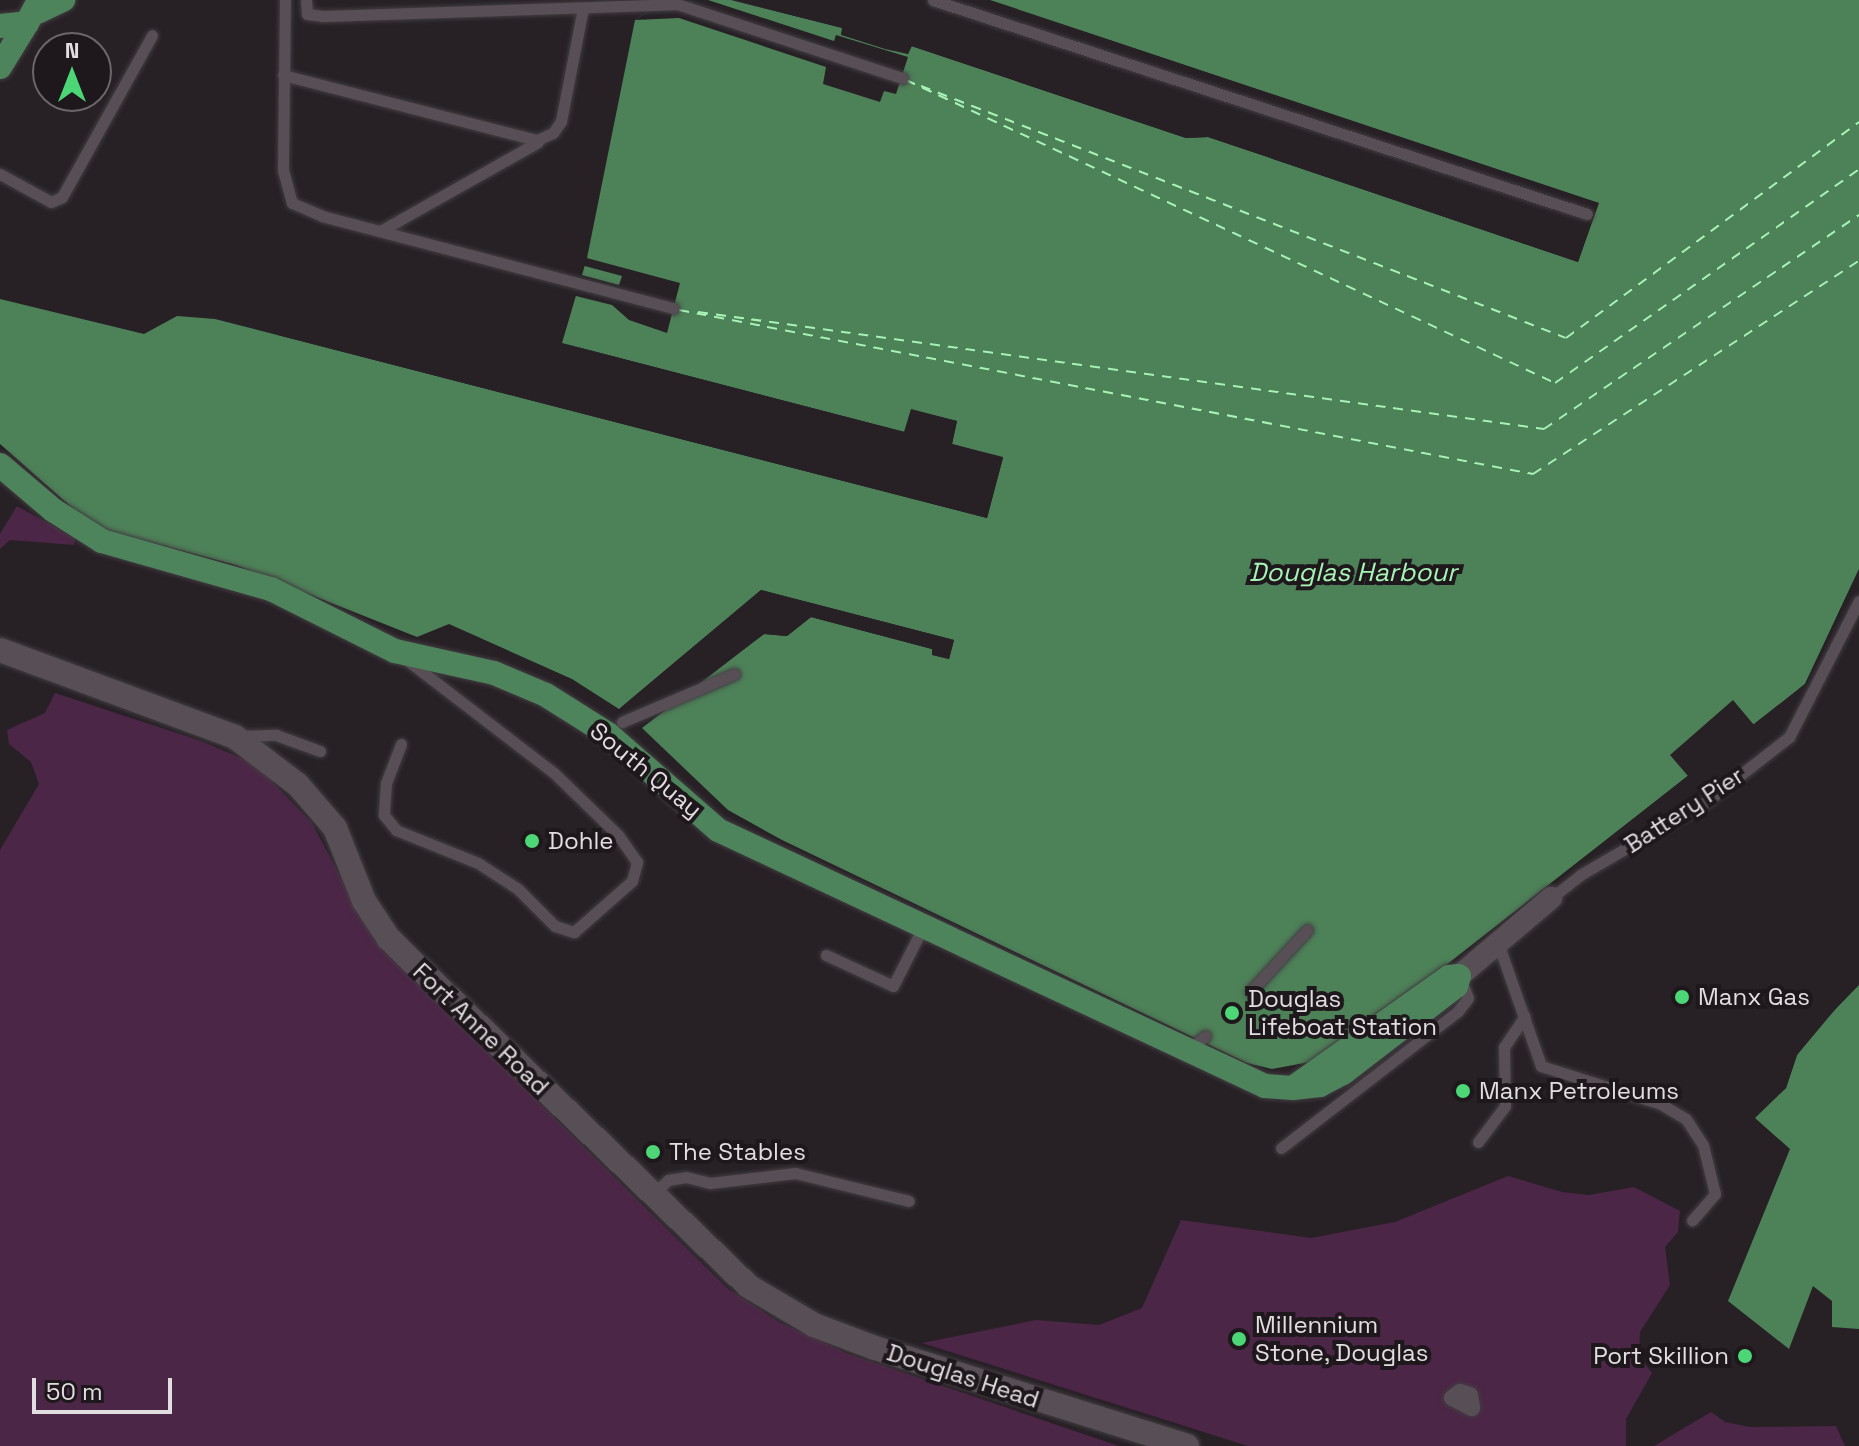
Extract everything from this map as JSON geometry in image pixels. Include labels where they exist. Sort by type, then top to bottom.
[{"type":"main road","points":[[0,26],[63,0]]},
{"type":"main road","points":[[0,67],[34,12]]},
{"type":"main road","name":"South Quay","points":[[0,465],[53,510],[102,541],[271,589],[395,651],[494,673],[546,695],[608,734],[718,830],[922,929],[1197,1043],[1265,1086],[1293,1088]]},
{"type":"main road","name":"Fort Anne Road","points":[[0,650],[243,742],[298,785],[335,828],[364,901],[389,939],[748,1286]]},
{"type":"main road","name":"Battery Pier","points":[[1293,1088],[1320,1085],[1343,1073],[1456,986],[1459,976]]},
{"type":"main road","name":"Douglas Head","points":[[748,1286],[814,1325],[875,1348],[1187,1446]]},
{"type":"street","name":"Battery Pier","points":[[1459,976],[1551,898]]},
{"type":"lane","points":[[285,0],[283,170],[292,203],[673,308]]},
{"type":"lane","points":[[306,0],[307,14],[345,15],[677,4],[902,78]]},
{"type":"lane","points":[[933,0],[1587,214]]},
{"type":"lane","points":[[382,230],[553,133],[567,99],[583,8]]},
{"type":"lane","points":[[0,174],[51,202],[62,197],[152,35]]},
{"type":"lane","points":[[283,75],[523,140],[553,133]]},
{"type":"lane","name":"Battery Pier","points":[[1551,898],[1580,875],[1707,801],[1789,737],[1859,601]]},
{"type":"lane","points":[[395,651],[554,773],[586,804],[637,862],[632,881],[574,932],[555,926],[518,889],[478,863],[396,830],[384,815],[386,783],[401,744]]},
{"type":"lane","points":[[622,722],[734,674]]},
{"type":"lane","points":[[243,742],[276,735],[320,751]]},
{"type":"lane","points":[[826,955],[893,986],[922,929]]},
{"type":"lane","points":[[1251,991],[1307,930]]},
{"type":"lane","points":[[1498,943],[1541,1066],[1661,1104],[1686,1119],[1703,1145],[1715,1194],[1692,1220]]},
{"type":"lane","points":[[1281,1148],[1458,1011],[1468,998],[1459,976]]},
{"type":"lane","points":[[1478,1142],[1505,1106],[1504,1047],[1525,1016]]},
{"type":"lane","points":[[652,1195],[668,1180],[686,1177],[710,1183],[795,1173],[909,1201]]},
{"type":"shaded area","points":[[17,506],[75,538],[74,545],[10,540],[0,549],[0,534]]},
{"type":"shaded area","points":[[55,693],[201,741],[255,764],[312,823],[374,940],[727,1288],[779,1322],[846,1353],[1119,1446],[0,1446],[0,850],[39,784],[31,762],[9,744],[7,730],[45,713]]},
{"type":"shaded area","points":[[1508,1176],[1562,1192],[1589,1195],[1634,1187],[1680,1211],[1678,1232],[1665,1247],[1670,1285],[1640,1332],[1639,1356],[1652,1373],[1626,1419],[1626,1446],[1248,1446],[922,1343],[1036,1320],[1099,1325],[1142,1308],[1181,1220],[1311,1238],[1395,1222]]},
{"type":"shaded area","points":[[1711,1412],[1725,1422],[1750,1427],[1836,1426],[1845,1446],[1654,1446]]},
{"type":"water","name":"Douglas Harbour","points":[[665,0],[731,0],[843,28],[841,34],[908,54],[911,46],[1186,138],[1208,137],[1578,262],[1598,203],[990,0],[1859,0],[1859,569],[1805,684],[1326,1059],[1272,1069],[1247,1063],[782,840],[728,810],[642,728],[764,634],[787,636],[811,617],[932,649],[933,655],[949,659],[954,640],[761,590],[619,709],[572,679],[449,624],[417,637],[236,565],[94,527],[0,444],[0,299],[144,334],[177,316],[215,319],[987,518],[1003,458],[952,444],[957,421],[911,410],[905,432],[562,343],[587,258],[635,20]]},
{"type":"water","points":[[1859,985],[1859,1329],[1832,1327],[1832,1301],[1813,1286],[1789,1349],[1728,1301],[1790,1149],[1755,1118],[1786,1088],[1797,1055],[1821,1024]]},
{"type":"pier","points":[[665,0],[708,0],[834,41],[836,35],[908,57],[896,94],[884,91],[880,102],[823,84],[826,67],[679,18],[635,20]]},
{"type":"pier","points":[[731,0],[785,13],[793,9],[905,50],[912,42],[1187,134],[1209,134],[1575,257],[1594,205],[990,0],[1599,203],[1578,262],[1208,137],[1186,138],[912,46],[908,54],[885,49],[841,35],[842,28]]},
{"type":"pier","points":[[583,257],[680,283],[667,333],[629,320],[612,305],[572,295],[578,274],[619,285],[622,276],[581,265]]},
{"type":"pier","points":[[279,331],[985,513],[998,460],[949,447],[953,424],[913,414],[904,436],[562,343],[904,432],[911,409],[957,421],[952,444],[1003,457],[987,518],[278,335]]},
{"type":"pier","points":[[1859,569],[1808,687],[1547,893],[1544,890],[1688,776],[1670,755],[1733,700],[1754,725],[1805,684]]},
{"type":"pier","points":[[761,590],[954,640],[949,659],[932,655],[932,649],[811,617],[787,636],[764,634],[639,725],[762,631],[786,632],[810,613],[933,645],[946,654],[950,643],[762,594],[619,709]]},
{"type":"pier","points":[[1859,981],[1797,1055],[1786,1088],[1751,1119],[1782,1086],[1793,1053],[1818,1022]]},
{"type":"ferry route","points":[[906,80],[1555,383],[1859,169]]},
{"type":"ferry route","points":[[921,86],[1566,338],[1859,122]]},
{"type":"ferry route","points":[[698,312],[1544,429],[1859,215]]},
{"type":"ferry route","points":[[679,310],[1533,474],[1859,261]]},
{"type":"place","name":"Dohle","points":[[532,841]]},
{"type":"place","name":"Manx Gas","points":[[1682,997]]},
{"type":"place","name":"Douglas Lifeboat Station","points":[[1232,1013]]},
{"type":"place","name":"Manx Petroleums","points":[[1463,1091]]},
{"type":"place","name":"The Stables","points":[[653,1152]]},
{"type":"place","name":"Millennium Stone, Douglas","points":[[1239,1339]]},
{"type":"place","name":"Port Skillion","points":[[1745,1356]]}]
